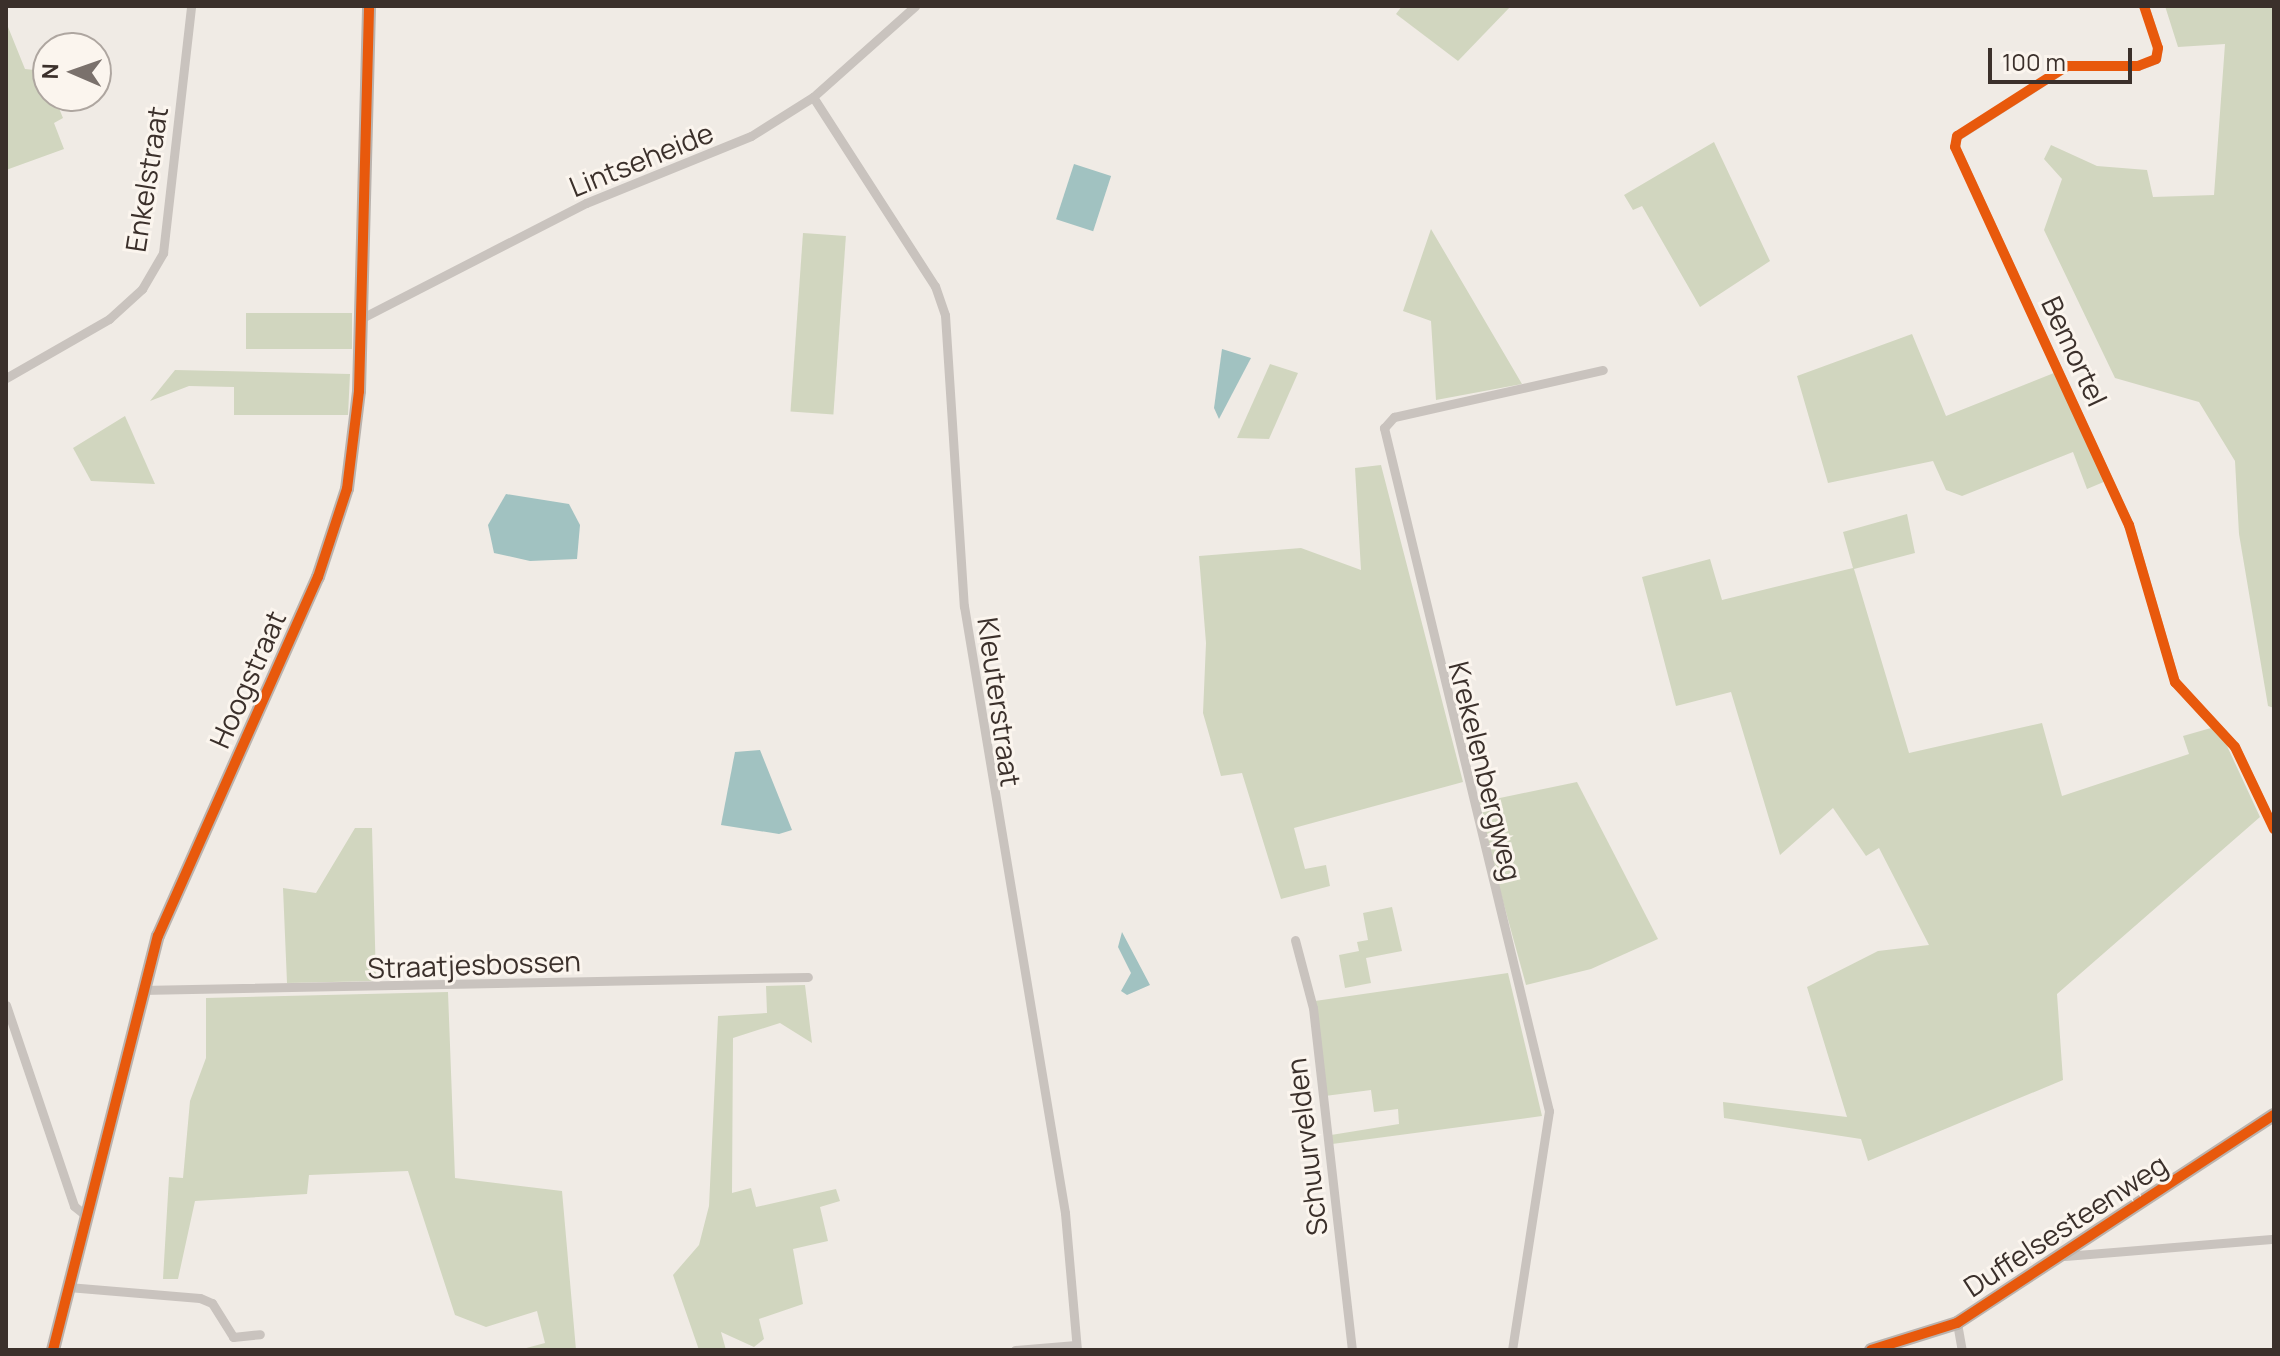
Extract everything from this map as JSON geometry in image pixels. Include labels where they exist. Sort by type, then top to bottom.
[{"type":"street","name":"Enkelstraat","points":[[6,378],[109,319],[142,289],[163,253],[191,6]]},
{"type":"street","name":"Hoogstraat","points":[[53,1350],[141,990],[179,884],[331,545],[355,443],[369,6]]},
{"type":"street","name":"Lintseheide","points":[[360,319],[586,203],[709,158],[813,97],[915,6]]},
{"type":"street","name":"Bemortel","points":[[2144,6],[2158,48],[2156,59],[2138,66],[2067,66],[1957,136],[1955,147],[2129,525],[2175,682],[2235,747],[2274,829]]},
{"type":"street","name":"Kleuterstraat","points":[[813,97],[935,286],[945,315],[964,606],[1065,1213],[1077,1348],[1015,1350]]},
{"type":"street","name":"Krekelenbergweg","points":[[1512,1350],[1549,1111],[1384,428],[1394,417],[1603,370]]},
{"type":"street","name":"Schuurvelden","points":[[1295,940],[1313,1008],[1352,1350]]},
{"type":"street","name":"Straatjesbossen","points":[[141,990],[808,977]]},
{"type":"street","points":[[6,1005],[74,1206],[85,1215]]},
{"type":"street","name":"Duffelsesteenweg","points":[[1871,1350],[1957,1323],[2065,1256],[2274,1115]]},
{"type":"street","name":"Duffelsesteenweg","points":[[2065,1256],[2274,1239]]},
{"type":"street","points":[[68,1287],[200,1298],[212,1303],[233,1337],[260,1334]]},
{"type":"street","points":[[1957,1323],[1962,1350]]},
{"type":"green space","points":[[1402,6],[1511,6],[1458,61],[1396,14]]},
{"type":"green space","points":[[2165,6],[2274,6],[2274,708],[2268,706],[2239,534],[2235,461],[2199,402],[2115,378],[2044,230],[2062,179],[2044,159],[2051,145],[2097,166],[2147,170],[2153,197],[2214,195],[2225,44],[2178,47]]},
{"type":"green space","points":[[6,22],[25,69],[32,70],[32,112],[61,112],[63,118],[54,123],[64,149],[6,170]]},
{"type":"green space","points":[[1714,142],[1770,261],[1700,307],[1642,206],[1633,210],[1624,195]]},
{"type":"green space","points":[[1431,229],[1522,384],[1436,400],[1431,321],[1403,311]]},
{"type":"green space","points":[[803,233],[846,236],[833,415],[791,412]]},
{"type":"green space","points":[[246,313],[352,313],[352,349],[246,349]]},
{"type":"green space","points":[[1912,334],[1946,416],[2054,373],[2106,481],[2087,489],[2073,452],[1962,496],[1946,490],[1933,461],[1828,483],[1797,376]]},
{"type":"green space","points":[[1270,364],[1298,373],[1269,439],[1237,438]]},
{"type":"green space","points":[[175,370],[350,374],[348,415],[234,415],[234,387],[189,386],[150,401]]},
{"type":"green space","points":[[125,416],[155,484],[91,481],[73,448]]},
{"type":"green space","points":[[1381,465],[1463,782],[1294,828],[1305,869],[1326,865],[1330,886],[1281,899],[1242,773],[1221,776],[1203,713],[1206,643],[1199,556],[1301,548],[1361,570],[1355,468]]},
{"type":"green space","points":[[1907,514],[1915,553],[1854,569],[1909,753],[2042,723],[2062,796],[2189,754],[2183,736],[2211,728],[2221,733],[2260,817],[2057,994],[2063,1080],[1868,1161],[1861,1139],[1724,1118],[1723,1102],[1847,1117],[1807,987],[1878,951],[1929,945],[1879,848],[1866,856],[1833,808],[1780,855],[1731,692],[1676,706],[1642,577],[1710,559],[1722,600],[1853,568],[1843,532]]},
{"type":"green space","points":[[1577,782],[1658,939],[1591,969],[1526,985],[1476,803]]},
{"type":"green space","points":[[355,828],[372,828],[376,981],[287,983],[283,888],[316,893]]},
{"type":"green space","points":[[1392,907],[1402,951],[1366,958],[1371,983],[1345,988],[1339,955],[1359,951],[1357,942],[1368,940],[1363,913]]},
{"type":"green space","points":[[1508,973],[1542,1116],[1332,1144],[1331,1135],[1399,1124],[1398,1109],[1374,1112],[1371,1090],[1325,1096],[1315,1001]]},
{"type":"green space","points":[[805,985],[812,1043],[780,1023],[733,1038],[732,1193],[751,1188],[756,1207],[836,1189],[840,1201],[820,1207],[828,1241],[793,1249],[803,1304],[759,1319],[764,1339],[754,1347],[721,1332],[726,1350],[699,1350],[673,1275],[699,1245],[709,1206],[718,1016],[767,1013],[766,986]]},
{"type":"green space","points":[[448,992],[455,1178],[562,1191],[576,1350],[519,1350],[545,1343],[537,1311],[486,1327],[455,1315],[408,1171],[309,1175],[307,1194],[195,1201],[178,1279],[163,1279],[169,1177],[183,1178],[190,1101],[206,1058],[206,998]]},
{"type":"water","points":[[1074,164],[1111,176],[1093,231],[1056,219]]},
{"type":"water","points":[[1222,349],[1251,358],[1219,419],[1214,408]]},
{"type":"water","points":[[506,494],[569,504],[580,525],[577,559],[530,561],[494,553],[488,525]]},
{"type":"water","points":[[760,750],[792,830],[779,834],[721,825],[735,752]]},
{"type":"water","points":[[1122,932],[1150,985],[1127,995],[1121,991],[1131,973],[1118,947]]},
{"type":"cycle path","points":[[53,1350],[158,936],[318,577],[347,489],[359,391],[369,6]]},
{"type":"cycle path","points":[[2144,6],[2158,48],[2156,59],[2138,66],[2067,66],[1957,136],[1955,147],[2129,525],[2175,682],[2235,747],[2274,829]]},
{"type":"cycle path","points":[[1871,1350],[1957,1323],[2274,1115]]}]
